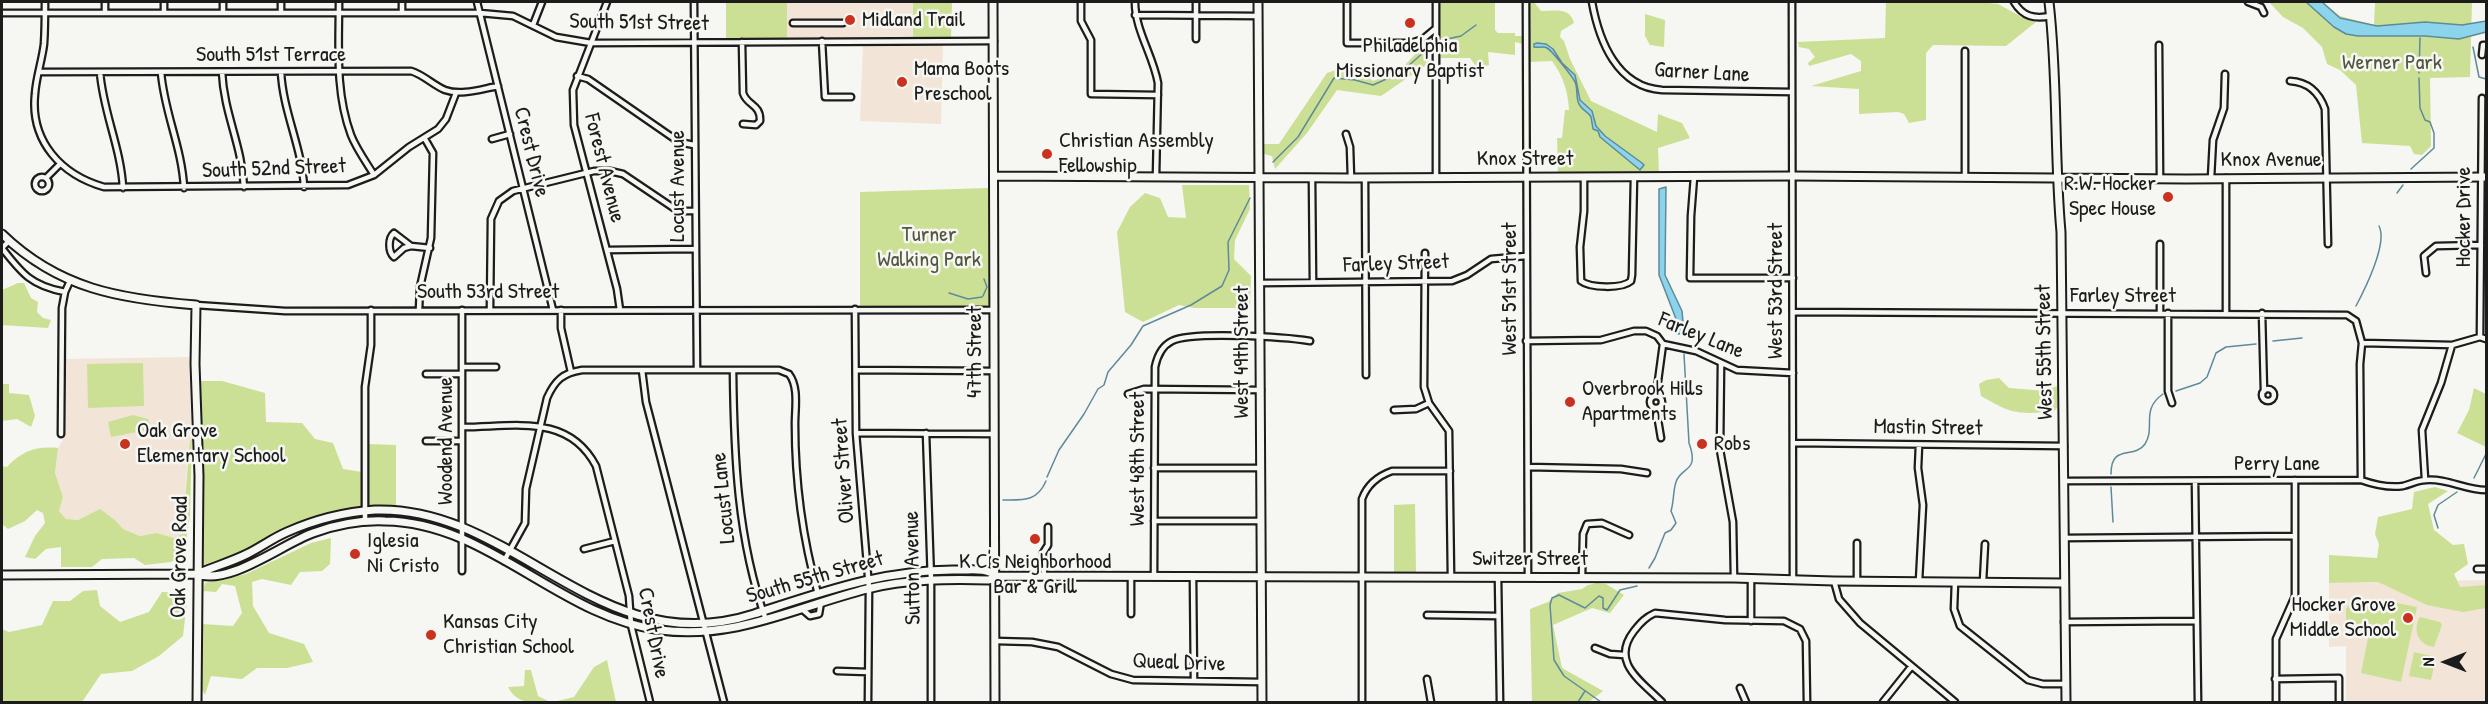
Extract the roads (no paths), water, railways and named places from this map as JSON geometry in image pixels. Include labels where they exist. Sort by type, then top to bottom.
[{"type":"street","points":[[45,2],[44,44],[34,95],[38,123],[49,150],[60,164],[46,178]]},
{"type":"street","points":[[105,2],[105,12]]},
{"type":"street","points":[[164,2],[164,12]]},
{"type":"street","points":[[223,2],[223,13]]},
{"type":"street","points":[[281,2],[281,12]]},
{"type":"street","points":[[339,2],[339,71],[345,113],[352,136],[374,175]]},
{"type":"street","points":[[402,2],[402,12]]},
{"type":"street","name":"Crest Drive","points":[[477,2],[553,310]]},
{"type":"street","points":[[532,25],[542,2]]},
{"type":"street","name":"Forest Avenue","points":[[607,2],[573,90],[574,125],[617,289],[620,310]]},
{"type":"street","name":"Locust Avenue","points":[[694,2],[697,370]]},
{"type":"street","name":"47th Street","points":[[993,2],[995,702]]},
{"type":"street","points":[[1081,2],[1081,21],[1091,40],[1091,94],[1158,95]]},
{"type":"street","points":[[1135,2],[1135,15],[1156,71],[1158,95],[1156,177]]},
{"type":"street","points":[[1196,2],[1196,39]]},
{"type":"street","name":"West 49th Street","points":[[1258,2],[1262,702]]},
{"type":"street","points":[[1347,2],[1347,43],[1412,43],[1423,39],[1435,29]]},
{"type":"street","points":[[1436,2],[1436,178]]},
{"type":"street","name":"West 51st Street","points":[[1526,2],[1528,577]]},
{"type":"street","name":"Garner Lane","points":[[1592,2],[1599,28],[1613,61],[1626,77],[1642,86],[1662,90],[1792,92]]},
{"type":"street","name":"West 53rd Street","points":[[1792,2],[1793,580]]},
{"type":"street","points":[[2013,2],[2026,16],[2039,18],[2051,16]]},
{"type":"street","name":"West 55th Street","points":[[2049,2],[2054,39],[2056,177],[2061,232],[2066,702]]},
{"type":"street","points":[[2248,2],[2261,7],[2264,14]]},
{"type":"street","name":"South 51st Street","points":[[2,13],[480,13],[513,16],[564,40],[591,43],[994,41]]},
{"type":"street","points":[[1135,15],[1258,16]]},
{"type":"street","points":[[793,23],[843,23]]},
{"type":"street","points":[[822,41],[825,97],[851,97]]},
{"type":"street","points":[[742,42],[744,98],[756,106],[760,114],[760,121],[756,124],[743,124]]},
{"type":"street","points":[[2159,45],[2160,179]]},
{"type":"street","points":[[2482,55],[2485,45]]},
{"type":"street","points":[[1965,51],[1965,177]]},
{"type":"street","name":"South 51st Terrace","points":[[39,72],[411,71],[443,89],[456,93]]},
{"type":"street","points":[[100,72],[105,110],[122,166],[123,188]]},
{"type":"street","points":[[161,72],[163,97],[179,147],[184,188]]},
{"type":"street","points":[[222,72],[226,110],[243,166],[244,188]]},
{"type":"street","points":[[281,72],[282,92],[303,165],[304,187]]},
{"type":"street","points":[[2211,178],[2213,140],[2224,108],[2225,74]]},
{"type":"street","points":[[577,76],[588,79],[679,142],[694,145]]},
{"type":"street","points":[[2290,81],[2308,86],[2320,98],[2326,114],[2328,243]]},
{"type":"street","points":[[456,93],[498,86]]},
{"type":"street","name":"South 52nd Street","points":[[60,164],[84,181],[104,187],[244,188],[348,185],[374,175],[409,147],[425,139],[446,119],[456,93]]},
{"type":"street","name":"Hocker Drive","points":[[2480,337],[2484,177],[2482,98]]},
{"type":"street","points":[[492,139],[510,134]]},
{"type":"street","points":[[1347,134],[1350,147],[1351,178]]},
{"type":"street","points":[[419,310],[420,288],[430,248],[433,153],[425,139]]},
{"type":"street","points":[[490,310],[491,219],[499,201],[513,191],[587,173],[605,171],[623,174],[678,211],[695,211]]},
{"type":"street","name":"Knox Street","points":[[994,176],[2056,177]]},
{"type":"street","points":[[1584,177],[1580,277],[1586,285],[1622,286],[1631,281],[1634,177]]},
{"type":"street","points":[[1694,177],[1690,223],[1690,278],[1793,278]]},
{"type":"street","name":"Knox Avenue","points":[[2056,177],[2160,179],[2484,177]]},
{"type":"street","points":[[1312,178],[1313,282]]},
{"type":"street","points":[[1365,178],[1366,375]]},
{"type":"street","points":[[2226,178],[2226,312]]},
{"type":"street","name":"South 53rd Street","points":[[2,234],[44,267],[70,281],[114,295],[196,305],[265,310],[993,310]]},
{"type":"street","points":[[411,246],[405,248],[398,256],[392,256],[390,245],[392,235],[399,235],[405,243],[411,246],[430,248]]},
{"type":"street","points":[[9,241],[2,248],[25,276],[39,285],[65,292]]},
{"type":"street","points":[[2160,244],[2160,313]]},
{"type":"street","points":[[2426,273],[2424,256],[2431,248],[2481,245]]},
{"type":"street","points":[[607,250],[695,249]]},
{"type":"street","points":[[1425,253],[1424,387],[1429,404],[1449,430],[1451,577]]},
{"type":"street","name":"Farley Street","points":[[1261,283],[1459,280],[1498,257],[1526,256]]},
{"type":"street","points":[[61,434],[61,367],[65,292],[70,281]]},
{"type":"street","name":"Oak Grove Road","points":[[196,305],[195,364],[199,476],[196,702]]},
{"type":"street","name":"Oliver Street","points":[[855,309],[856,433],[869,588],[868,702]]},
{"type":"street","points":[[365,522],[365,387],[371,345],[371,310]]},
{"type":"street","name":"Woodend Avenue","points":[[462,310],[462,571]]},
{"type":"street","points":[[561,310],[561,328],[571,372]]},
{"type":"street","name":"Farley Street","points":[[1793,312],[2226,312],[2347,315],[2355,321],[2362,343]]},
{"type":"street","points":[[2168,313],[2168,391],[2172,403]]},
{"type":"street","points":[[2262,313],[2264,391]]},
{"type":"street","name":"Farley Lane","points":[[1526,341],[1601,340],[1642,330],[1657,336],[1663,344],[1694,350],[1721,364],[1749,373],[1793,374]]},
{"type":"street","name":"West 48th Street","points":[[1154,577],[1156,361],[1167,344],[1188,336],[1261,337]]},
{"type":"street","points":[[1261,337],[1310,341]]},
{"type":"street","points":[[2361,480],[2360,364],[2362,343],[2452,345],[2480,337],[2487,339]]},
{"type":"street","points":[[1661,438],[1656,408],[1650,403],[1656,396],[1663,344]]},
{"type":"street","points":[[2425,480],[2422,430],[2441,382],[2452,345]]},
{"type":"street","points":[[1721,364],[1720,450],[1733,522],[1734,578]]},
{"type":"street","points":[[462,367],[496,366]]},
{"type":"street","points":[[642,370],[646,402],[724,702]]},
{"type":"street","name":"Locust Lane","points":[[733,370],[735,456],[748,563],[766,620]]},
{"type":"street","points":[[504,561],[525,523],[526,489],[547,398],[560,377],[571,372],[779,370],[789,374],[795,385],[795,452],[808,558],[821,603]]},
{"type":"street","points":[[855,370],[993,371]]},
{"type":"street","points":[[426,374],[462,374]]},
{"type":"street","points":[[1128,394],[1144,388],[1261,390]]},
{"type":"street","points":[[1656,396],[1662,402],[1661,406],[1656,408]]},
{"type":"street","points":[[1394,410],[1416,409],[1429,404]]},
{"type":"street","name":"Crest Drive","points":[[463,427],[541,427],[566,433],[584,447],[591,457],[596,466],[629,596],[631,625],[650,702]]},
{"type":"street","points":[[856,433],[993,434]]},
{"type":"street","name":"Sutton Avenue","points":[[926,433],[931,570],[931,702]]},
{"type":"street","points":[[426,441],[462,441]]},
{"type":"street","name":"Mastin Street","points":[[1793,443],[2064,446]]},
{"type":"street","points":[[1919,445],[1918,468],[1923,505],[1919,581]]},
{"type":"street","points":[[1154,468],[1261,468]]},
{"type":"street","points":[[1527,468],[1621,469],[1647,473]]},
{"type":"street","points":[[1362,702],[1360,505],[1363,495],[1374,482],[1392,471],[1450,471]]},
{"type":"street","points":[[2276,702],[2276,639],[2295,596],[2295,480]]},
{"type":"street","name":"Perry Lane","points":[[2064,481],[2361,480],[2381,487],[2401,486],[2425,480],[2444,481],[2473,489],[2487,490]]},
{"type":"street","points":[[2195,481],[2198,702]]},
{"type":"street","name":"South 55th Street","points":[[2,575],[197,574],[246,555],[285,533],[312,522],[365,511],[412,513],[462,527],[601,603],[631,614],[654,619],[704,622],[730,620],[868,578],[931,570],[990,571],[996,576],[988,580],[931,580],[869,588],[736,629],[706,631],[660,630],[631,625],[590,610],[462,538],[410,522],[365,522],[314,532],[239,569],[206,578],[197,574]]},
{"type":"street","points":[[1154,521],[1261,521]]},
{"type":"street","points":[[1582,577],[1584,527],[1592,523],[1602,523],[1629,535]]},
{"type":"street","points":[[1044,576],[1043,553],[1048,545],[1048,527]]},
{"type":"street","points":[[2064,537],[2295,536]]},
{"type":"street","points":[[584,549],[615,541]]},
{"type":"street","points":[[1857,543],[1857,581]]},
{"type":"street","points":[[1983,581],[1984,544]]},
{"type":"street","points":[[2477,569],[2487,569]]},
{"type":"street","name":"Switzer Street","points":[[996,576],[1582,577],[2064,582]]},
{"type":"street","points":[[1193,576],[1194,681]]},
{"type":"street","points":[[1131,577],[1131,614]]},
{"type":"street","points":[[1498,577],[1500,702]]},
{"type":"street","points":[[1751,578],[1751,621]]},
{"type":"street","points":[[1834,581],[1839,599],[1852,615],[1955,702]]},
{"type":"street","points":[[1955,582],[1954,609],[1960,626],[2028,680],[2043,684],[2065,684]]},
{"type":"street","points":[[1662,702],[1630,669],[1624,655],[1625,644],[1630,636],[1647,616],[1655,613],[1714,620],[1784,621],[1800,629],[1806,641],[1807,702]]},
{"type":"street","points":[[1427,615],[1498,616]]},
{"type":"street","points":[[2064,621],[2196,621]]},
{"type":"street","name":"Queal Drive","points":[[996,641],[1040,643],[1058,647],[1111,674],[1133,680],[1261,682]]},
{"type":"street","points":[[1595,648],[1610,654],[1624,655]]},
{"type":"street","points":[[1883,702],[1911,667]]},
{"type":"street","points":[[837,671],[868,672]]},
{"type":"street","points":[[2276,679],[2338,678],[2339,702]]},
{"type":"street","points":[[1427,679],[1431,702]]},
{"type":"street","points":[[1740,688],[1746,702]]},
{"type":"water","points":[[2306,2],[2322,2],[2340,18],[2377,26],[2425,22],[2462,25],[2486,21],[2486,32],[2459,39],[2346,34],[2334,27]]},
{"type":"water","points":[[1537,43],[1546,44],[1553,49],[1562,63],[1575,75],[1580,100],[1592,111],[1596,126],[1605,136],[1644,165],[1640,170],[1593,129],[1591,117],[1579,105],[1576,85],[1572,78],[1547,48],[1534,47]]},
{"type":"water","points":[[1666,187],[1665,275],[1682,311],[1684,333],[1678,334],[1676,319],[1659,275],[1659,189]]},
{"type":"waterway","points":[[1443,40],[1461,36],[1476,25]]},
{"type":"waterway","points":[[2419,73],[2420,38]]},
{"type":"waterway","points":[[1273,162],[1298,137],[1334,78],[1373,85],[1400,73],[1431,46]]},
{"type":"waterway","points":[[2473,47],[2479,77],[2486,79]]},
{"type":"waterway","points":[[2411,169],[2434,148],[2434,133],[2430,122],[2425,120],[2420,108],[2419,78]]},
{"type":"waterway","points":[[2397,193],[2403,185]]},
{"type":"waterway","points":[[1047,477],[1059,450],[1098,389],[1104,385],[1108,372],[1131,345],[1143,326],[1191,305],[1222,286],[1229,270],[1228,242],[1250,198]]},
{"type":"waterway","points":[[2356,306],[2370,278],[2378,254],[2381,234],[2379,226]]},
{"type":"waterway","points":[[983,296],[987,287],[984,279]]},
{"type":"waterway","points":[[949,293],[968,299],[982,297]]},
{"type":"waterway","points":[[2273,341],[2302,338]]},
{"type":"waterway","points":[[2176,391],[2200,383],[2207,377],[2216,353],[2226,347],[2256,344]]},
{"type":"waterway","points":[[1649,568],[1665,533],[1671,530],[1676,523],[1671,511],[1675,485],[1678,477],[1688,468],[1692,460],[1684,354]]},
{"type":"waterway","points":[[2111,474],[2115,458],[2140,449],[2145,444],[2148,438],[2152,406],[2163,394]]},
{"type":"waterway","points":[[2474,478],[2486,454]]},
{"type":"waterway","points":[[1003,500],[1023,500],[1034,496],[1046,481]]},
{"type":"waterway","points":[[2111,487],[2113,522]]},
{"type":"waterway","points":[[2438,528],[2434,515],[2438,505],[2457,492]]},
{"type":"waterway","points":[[1601,702],[1564,676],[1554,660],[1550,605],[1552,598],[1559,595],[1585,608],[1599,596],[1603,598],[1603,608],[1607,610],[1620,590],[1637,586]]},
{"type":"waterway","points":[[1578,702],[1585,691]]},
{"type":"place","name":"Midland Trail","points":[[850,20]]},
{"type":"place","name":"Philadelphia Missionary Baptist","points":[[1410,23]]},
{"type":"place","name":"Mama Boots Preschool","points":[[902,82]]},
{"type":"place","name":"Christian Assembly Fellowship","points":[[1047,154]]},
{"type":"place","name":"R.W. Hocker Spec House","points":[[2168,197]]},
{"type":"place","name":"Overbrook Hills Apartments","points":[[1570,402]]},
{"type":"place","name":"Oak Grove Elementary School","points":[[125,444]]},
{"type":"place","name":"Robs","points":[[1702,444]]},
{"type":"place","name":"K C's Neighborhood Bar & Grill","points":[[1035,539]]},
{"type":"place","name":"Iglesia Ni Cristo","points":[[355,554]]},
{"type":"place","name":"Hocker Grove Middle School","points":[[2408,618]]},
{"type":"place","name":"Kansas City Christian School","points":[[431,635]]},
{"type":"park label","name":"Werner Park","points":[[2392,63]]},
{"type":"park label","name":"Turner Walking Park","points":[[929,248]]}]
